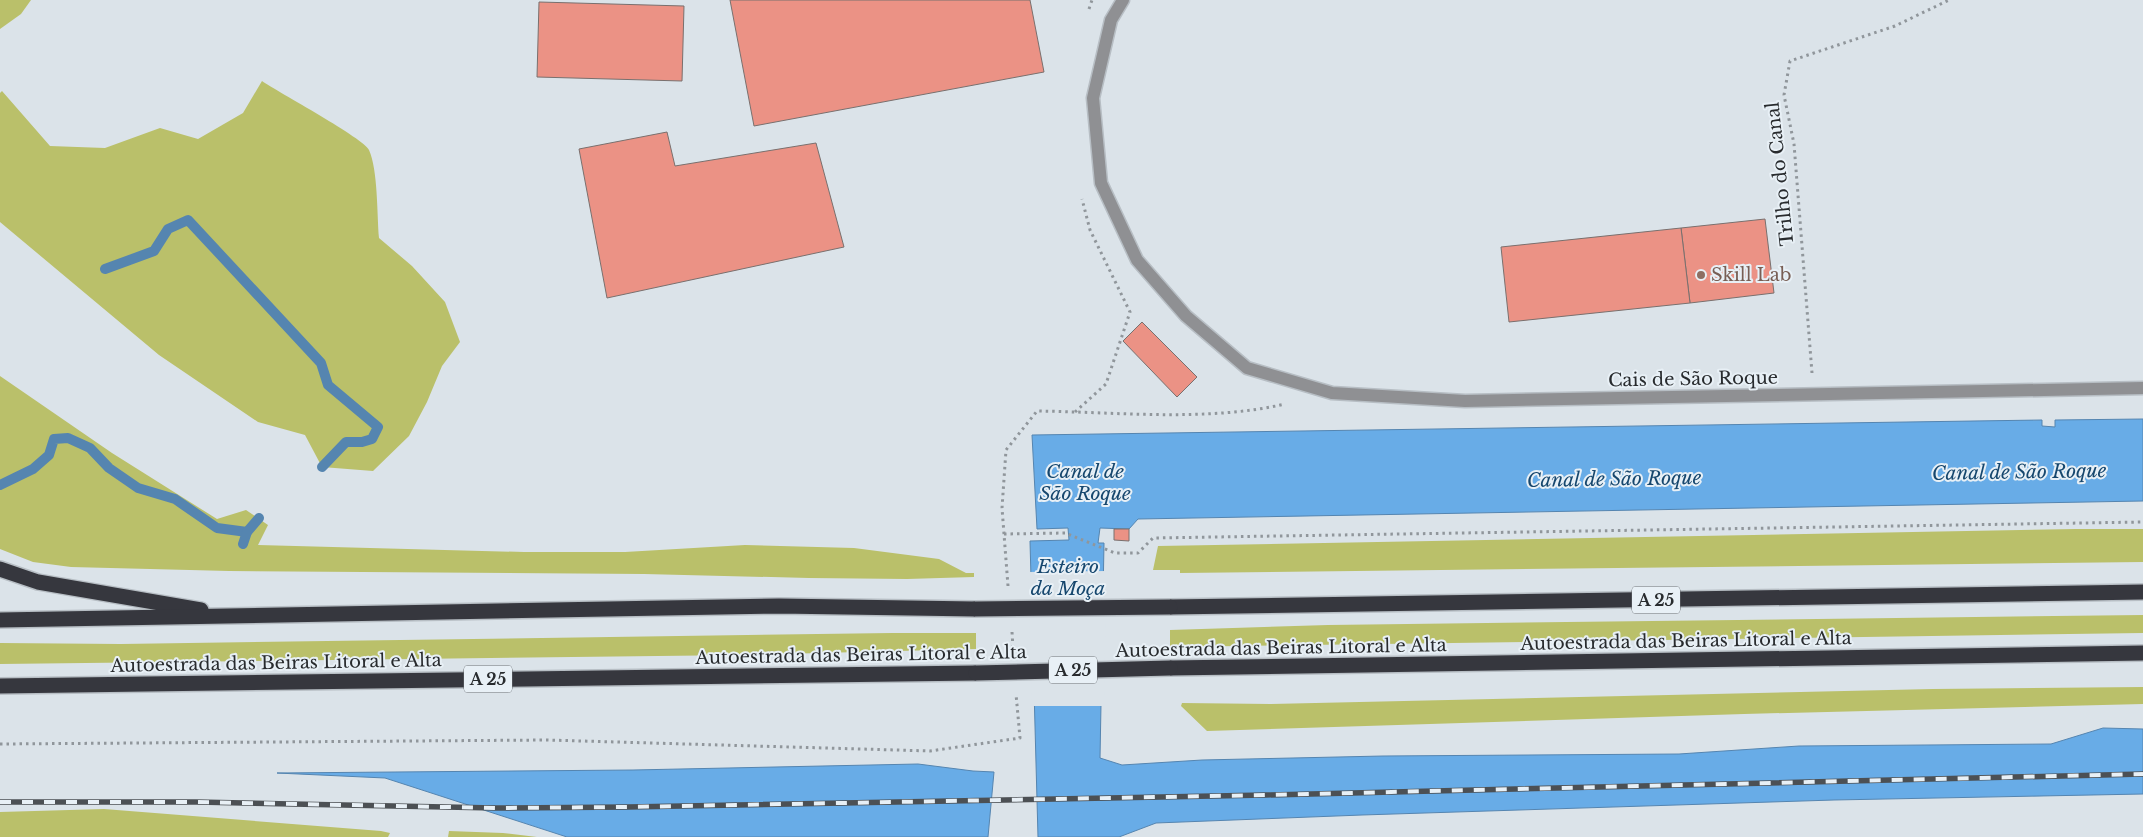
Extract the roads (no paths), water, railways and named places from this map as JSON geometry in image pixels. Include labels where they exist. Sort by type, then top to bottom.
[{"type":"highway","points":[[0,570],[38,582],[237,616]]},
{"type":"highway","name":"A 25","points":[[0,620],[779,606],[976,609],[2143,592]]},
{"type":"highway","name":"Autoestrada das Beiras Litoral e Alta","points":[[0,686],[976,673],[1170,668],[2143,653]]},
{"type":"street","name":"Cais de São Roque","points":[[1123,0],[1111,20],[1093,98],[1101,183],[1137,260],[1186,316],[1247,368],[1332,393],[1465,401],[2143,388]]},
{"type":"water","points":[[2143,419],[2143,501],[1138,519],[1129,529],[1100,528],[1098,543],[1104,543],[1100,758],[1122,765],[1202,760],[1383,756],[1679,754],[1799,746],[2051,744],[2103,728],[2143,729],[2143,794],[1834,800],[1156,823],[1119,837],[1038,837],[1030,541],[1069,540],[1068,528],[1037,529],[1032,435],[2042,420],[2042,426],[2055,427],[2055,420]]},
{"type":"water","points":[[918,764],[994,772],[988,837],[567,837],[385,778],[277,773],[633,770]]},
{"type":"waterway","points":[[105,269],[154,251],[168,229],[188,220],[321,363],[328,385],[378,427],[372,439],[362,442],[346,442],[322,467]]},
{"type":"waterway","points":[[0,485],[33,469],[49,455],[54,439],[68,438],[90,448],[109,468],[138,488],[175,499],[217,528],[247,532]]},
{"type":"waterway","points":[[243,544],[247,532],[259,518]]},
{"type":"railway","points":[[0,802],[196,802],[496,808],[628,807],[1266,795],[2143,774]]},
{"type":"place","name":"Skill Lab","points":[[1701,275]]},
{"type":"water label","name":"Canal de São Roque","points":[[2019,472]]},
{"type":"water label","name":"Canal de São Roque","points":[[1614,479]]},
{"type":"water label","name":"Canal de São Roque","points":[[1085,482]]},
{"type":"water label","name":"Esteiro da Moça","points":[[1068,577]]}]
